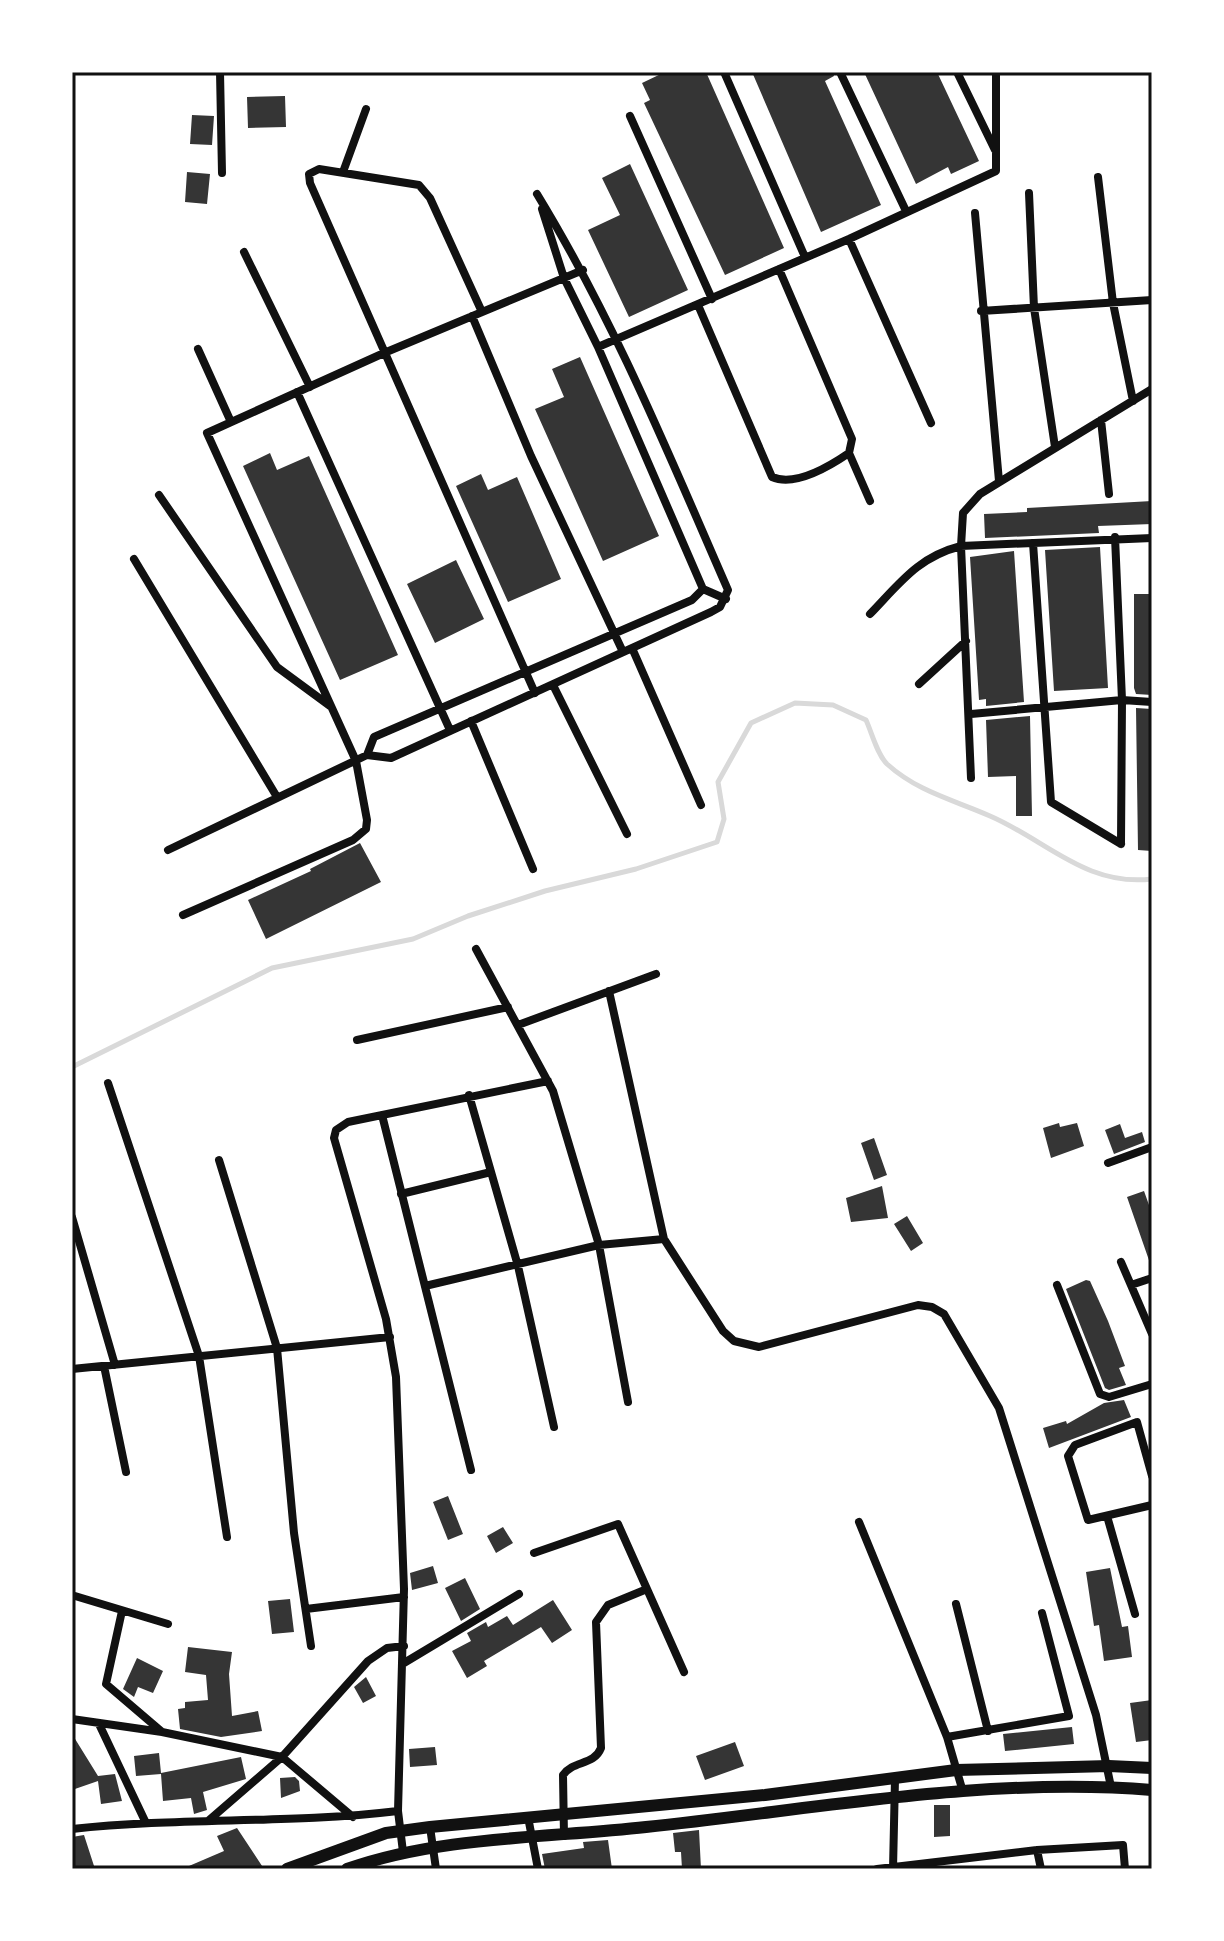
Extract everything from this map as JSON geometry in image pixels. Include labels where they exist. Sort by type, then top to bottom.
[{"type":"street","points":[[220,72],[222,173]]},
{"type":"street","points":[[724,72],[805,257]]},
{"type":"street","points":[[840,72],[906,211]]},
{"type":"street","points":[[957,72],[996,153]]},
{"type":"street","points":[[598,347],[849,239],[996,171],[996,72]]},
{"type":"street","points":[[343,172],[366,109]]},
{"type":"street","points":[[630,116],[712,299]]},
{"type":"street","points":[[482,312],[425,191],[409,182],[313,170],[310,183],[535,693]]},
{"type":"street","points":[[1098,177],[1113,303],[1133,401]]},
{"type":"street","points":[[1029,193],[1034,308],[1055,447]]},
{"type":"street","points":[[168,850],[367,755],[391,758],[711,612],[726,599],[728,590],[618,339],[583,270],[537,194],[564,278],[598,347],[703,589],[726,599]]},
{"type":"street","points":[[975,213],[981,311],[999,481]]},
{"type":"street","points":[[849,239],[931,423]]},
{"type":"street","points":[[244,252],[310,387]]},
{"type":"street","points":[[779,269],[852,439],[849,453],[870,501]]},
{"type":"street","points":[[183,915],[362,834],[367,820],[356,761],[207,433],[384,353],[583,270]]},
{"type":"street","points":[[981,311],[1152,300]]},
{"type":"street","points":[[698,305],[772,477],[791,479],[849,453]]},
{"type":"street","points":[[472,316],[531,456],[701,805]]},
{"type":"street","points":[[198,349],[231,422]]},
{"type":"street","points":[[971,778],[971,714],[961,546],[963,513],[980,494],[999,481],[1152,389]]},
{"type":"street","points":[[297,392],[450,730]]},
{"type":"street","points":[[1101,420],[1109,494]]},
{"type":"street","points":[[159,495],[277,667],[330,706]]},
{"type":"street","points":[[1033,543],[1051,802],[1121,844],[1122,700],[1115,537]]},
{"type":"street","points":[[870,614],[926,558],[961,546],[1115,537],[1152,538]]},
{"type":"street","points":[[134,559],[277,797]]},
{"type":"street","points":[[367,755],[374,737],[692,600],[703,589]]},
{"type":"street","points":[[919,684],[966,641]]},
{"type":"street","points":[[553,685],[627,834]]},
{"type":"street","points":[[971,714],[1122,700],[1152,702]]},
{"type":"street","points":[[471,721],[533,869]]},
{"type":"street","points":[[476,949],[548,1081],[599,1245],[628,1402]]},
{"type":"street","points":[[518,1025],[656,974]]},
{"type":"street","points":[[609,991],[664,1239],[723,1331],[745,1345],[772,1346],[918,1305],[944,1314],[999,1408],[1109,1766],[1111,1787]]},
{"type":"street","points":[[357,1040],[508,1007]]},
{"type":"street","points":[[403,1852],[398,1811],[404,1597],[396,1377],[390,1337],[334,1138],[342,1124],[469,1095],[548,1081]]},
{"type":"street","points":[[108,1083],[199,1356],[227,1537]]},
{"type":"street","points":[[469,1095],[518,1266],[554,1427]]},
{"type":"street","points":[[382,1115],[471,1470]]},
{"type":"street","points":[[1108,1163],[1152,1147]]},
{"type":"street","points":[[219,1160],[277,1348],[294,1533],[311,1646]]},
{"type":"street","points":[[401,1194],[491,1172]]},
{"type":"street","points":[[72,1217],[115,1365]]},
{"type":"street","points":[[425,1286],[599,1245],[664,1239]]},
{"type":"street","points":[[1121,1262],[1152,1334]]},
{"type":"street","points":[[1131,1285],[1152,1278]]},
{"type":"street","points":[[1057,1285],[1100,1394],[1109,1397],[1152,1384]]},
{"type":"street","points":[[72,1369],[390,1337]]},
{"type":"street","points":[[104,1366],[126,1472]]},
{"type":"street","points":[[1152,1476],[1137,1422],[1075,1445],[1068,1456],[1088,1520],[1152,1505]]},
{"type":"street","points":[[1107,1516],[1135,1614]]},
{"type":"street","points":[[859,1522],[947,1737],[963,1792]]},
{"type":"street","points":[[534,1553],[618,1524],[684,1672]]},
{"type":"street","points":[[564,1836],[565,1771],[594,1759],[601,1748],[598,1615],[608,1605],[647,1589]]},
{"type":"street","points":[[404,1663],[519,1594]]},
{"type":"street","points":[[75,1596],[168,1624]]},
{"type":"street","points":[[306,1609],[404,1597]]},
{"type":"street","points":[[956,1604],[988,1731]]},
{"type":"street","points":[[122,1611],[106,1684],[162,1732]]},
{"type":"street","points":[[947,1737],[1069,1716],[1042,1613]]},
{"type":"street","points":[[207,1822],[282,1757],[368,1661],[387,1648],[404,1646]]},
{"type":"street","points":[[72,1719],[162,1732],[282,1757],[353,1817]]},
{"type":"street","points":[[99,1724],[145,1821]]},
{"type":"street","points":[[287,1869],[386,1833],[430,1827],[956,1770],[1109,1766],[1152,1768]]},
{"type":"street","points":[[893,1868],[895,1779]]},
{"type":"street","points":[[347,1869],[403,1852],[433,1847],[564,1836],[963,1792],[1111,1787],[1152,1790]]},
{"type":"street","points":[[72,1829],[145,1821],[353,1817],[398,1811]]},
{"type":"street","points":[[528,1817],[538,1869]]},
{"type":"street","points":[[430,1827],[436,1869]]},
{"type":"street","points":[[877,1869],[1037,1850],[1123,1845],[1125,1869]]},
{"type":"street","points":[[1037,1850],[1041,1869]]},
{"type":"street","points":[[963,1859],[965,1869]]},
{"type":"building","points":[[665,72],[706,72],[784,248],[725,275],[644,103],[650,100],[642,83]]},
{"type":"building","points":[[752,72],[833,72],[834,76],[825,81],[881,205],[821,232]]},
{"type":"building","points":[[864,72],[937,72],[979,161],[951,174],[948,167],[916,184]]},
{"type":"building","points":[[285,96],[286,127],[248,128],[247,97]]},
{"type":"building","points":[[192,115],[214,116],[212,145],[190,144]]},
{"type":"building","points":[[630,164],[688,290],[629,317],[588,230],[620,215],[602,178]]},
{"type":"building","points":[[187,172],[210,174],[207,204],[185,202]]},
{"type":"building","points":[[580,357],[659,536],[603,561],[535,409],[564,397],[552,369]]},
{"type":"building","points":[[270,453],[277,470],[309,456],[398,655],[340,680],[243,466]]},
{"type":"building","points":[[481,474],[488,490],[517,477],[561,579],[508,602],[456,486]]},
{"type":"building","points":[[1152,501],[1152,524],[1098,526],[1099,533],[985,538],[984,514],[1027,512],[1027,508]]},
{"type":"building","points":[[1100,547],[1108,688],[1054,691],[1045,550]]},
{"type":"building","points":[[1014,551],[1024,702],[986,706],[986,699],[979,700],[970,557]]},
{"type":"building","points":[[456,560],[484,619],[435,643],[407,584]]},
{"type":"building","points":[[1134,594],[1152,594],[1152,695],[1136,694],[1134,688]]},
{"type":"building","points":[[1136,708],[1152,709],[1152,851],[1138,850]]},
{"type":"building","points":[[1030,716],[1032,816],[1016,816],[1016,776],[988,777],[986,720]]},
{"type":"building","points":[[360,843],[381,882],[266,939],[248,900],[311,871]]},
{"type":"building","points":[[1059,1123],[1060,1127],[1077,1123],[1084,1146],[1051,1158],[1043,1128]]},
{"type":"building","points":[[1120,1124],[1125,1138],[1142,1132],[1145,1142],[1114,1154],[1105,1130]]},
{"type":"building","points":[[874,1138],[887,1175],[874,1180],[861,1143]]},
{"type":"building","points":[[882,1186],[888,1218],[851,1222],[846,1198]]},
{"type":"building","points":[[1144,1191],[1149,1205],[1152,1204],[1151,1266],[1127,1197]]},
{"type":"building","points":[[907,1216],[923,1243],[911,1251],[894,1224]]},
{"type":"building","points":[[1090,1281],[1125,1366],[1119,1368],[1126,1385],[1109,1390],[1105,1388],[1066,1289]]},
{"type":"building","points":[[1124,1400],[1131,1417],[1049,1448],[1043,1428],[1066,1421],[1067,1424],[1104,1403]]},
{"type":"building","points":[[448,1496],[463,1534],[448,1540],[433,1502]]},
{"type":"building","points":[[503,1527],[513,1543],[496,1553],[487,1536]]},
{"type":"building","points":[[433,1566],[438,1583],[412,1590],[410,1573]]},
{"type":"building","points":[[1110,1568],[1122,1627],[1128,1626],[1132,1657],[1104,1661],[1099,1625],[1094,1626],[1086,1572]]},
{"type":"building","points":[[465,1578],[480,1609],[461,1621],[445,1588]]},
{"type":"building","points":[[290,1599],[294,1632],[272,1634],[268,1601]]},
{"type":"building","points":[[553,1600],[572,1630],[552,1643],[541,1627],[484,1661],[487,1666],[467,1678],[452,1651],[471,1641],[467,1633],[486,1622],[488,1627],[507,1616],[513,1625]]},
{"type":"building","points":[[188,1647],[232,1652],[229,1674],[232,1716],[258,1711],[262,1731],[221,1737],[180,1729],[178,1709],[185,1708],[185,1702],[208,1700],[206,1675],[185,1672]]},
{"type":"building","points":[[137,1658],[163,1671],[153,1693],[138,1687],[134,1697],[123,1689]]},
{"type":"building","points":[[366,1677],[376,1696],[363,1703],[354,1687]]},
{"type":"building","points":[[1152,1700],[1152,1740],[1136,1742],[1130,1703]]},
{"type":"building","points":[[1072,1727],[1074,1744],[1005,1751],[1003,1734]]},
{"type":"building","points":[[72,1734],[98,1776],[115,1774],[122,1801],[101,1804],[98,1781],[72,1790]]},
{"type":"building","points":[[735,1742],[744,1766],[705,1780],[696,1756]]},
{"type":"building","points":[[435,1747],[437,1765],[410,1767],[409,1749]]},
{"type":"building","points":[[159,1753],[161,1773],[241,1757],[246,1779],[203,1792],[207,1810],[194,1814],[191,1798],[163,1801],[161,1774],[136,1776],[134,1756]]},
{"type":"building","points":[[295,1777],[299,1781],[300,1791],[281,1798],[280,1778]]},
{"type":"building","points":[[934,1805],[950,1805],[950,1836],[934,1837]]},
{"type":"building","points":[[237,1828],[264,1869],[182,1869],[224,1851],[217,1836]]},
{"type":"building","points":[[699,1830],[701,1869],[682,1869],[681,1852],[675,1852],[673,1833]]},
{"type":"building","points":[[84,1835],[95,1869],[75,1869],[72,1864],[72,1837]]},
{"type":"building","points":[[608,1840],[612,1869],[545,1869],[542,1854],[584,1848],[583,1842]]},
{"type":"waterway","points":[[72,1067],[272,968],[413,939],[468,916],[545,891],[636,869],[717,842],[724,819],[718,782],[751,723],[795,703],[833,705],[866,720],[880,755],[899,774],[924,789],[1010,826],[1067,860],[1107,876],[1128,880],[1152,879]]}]
